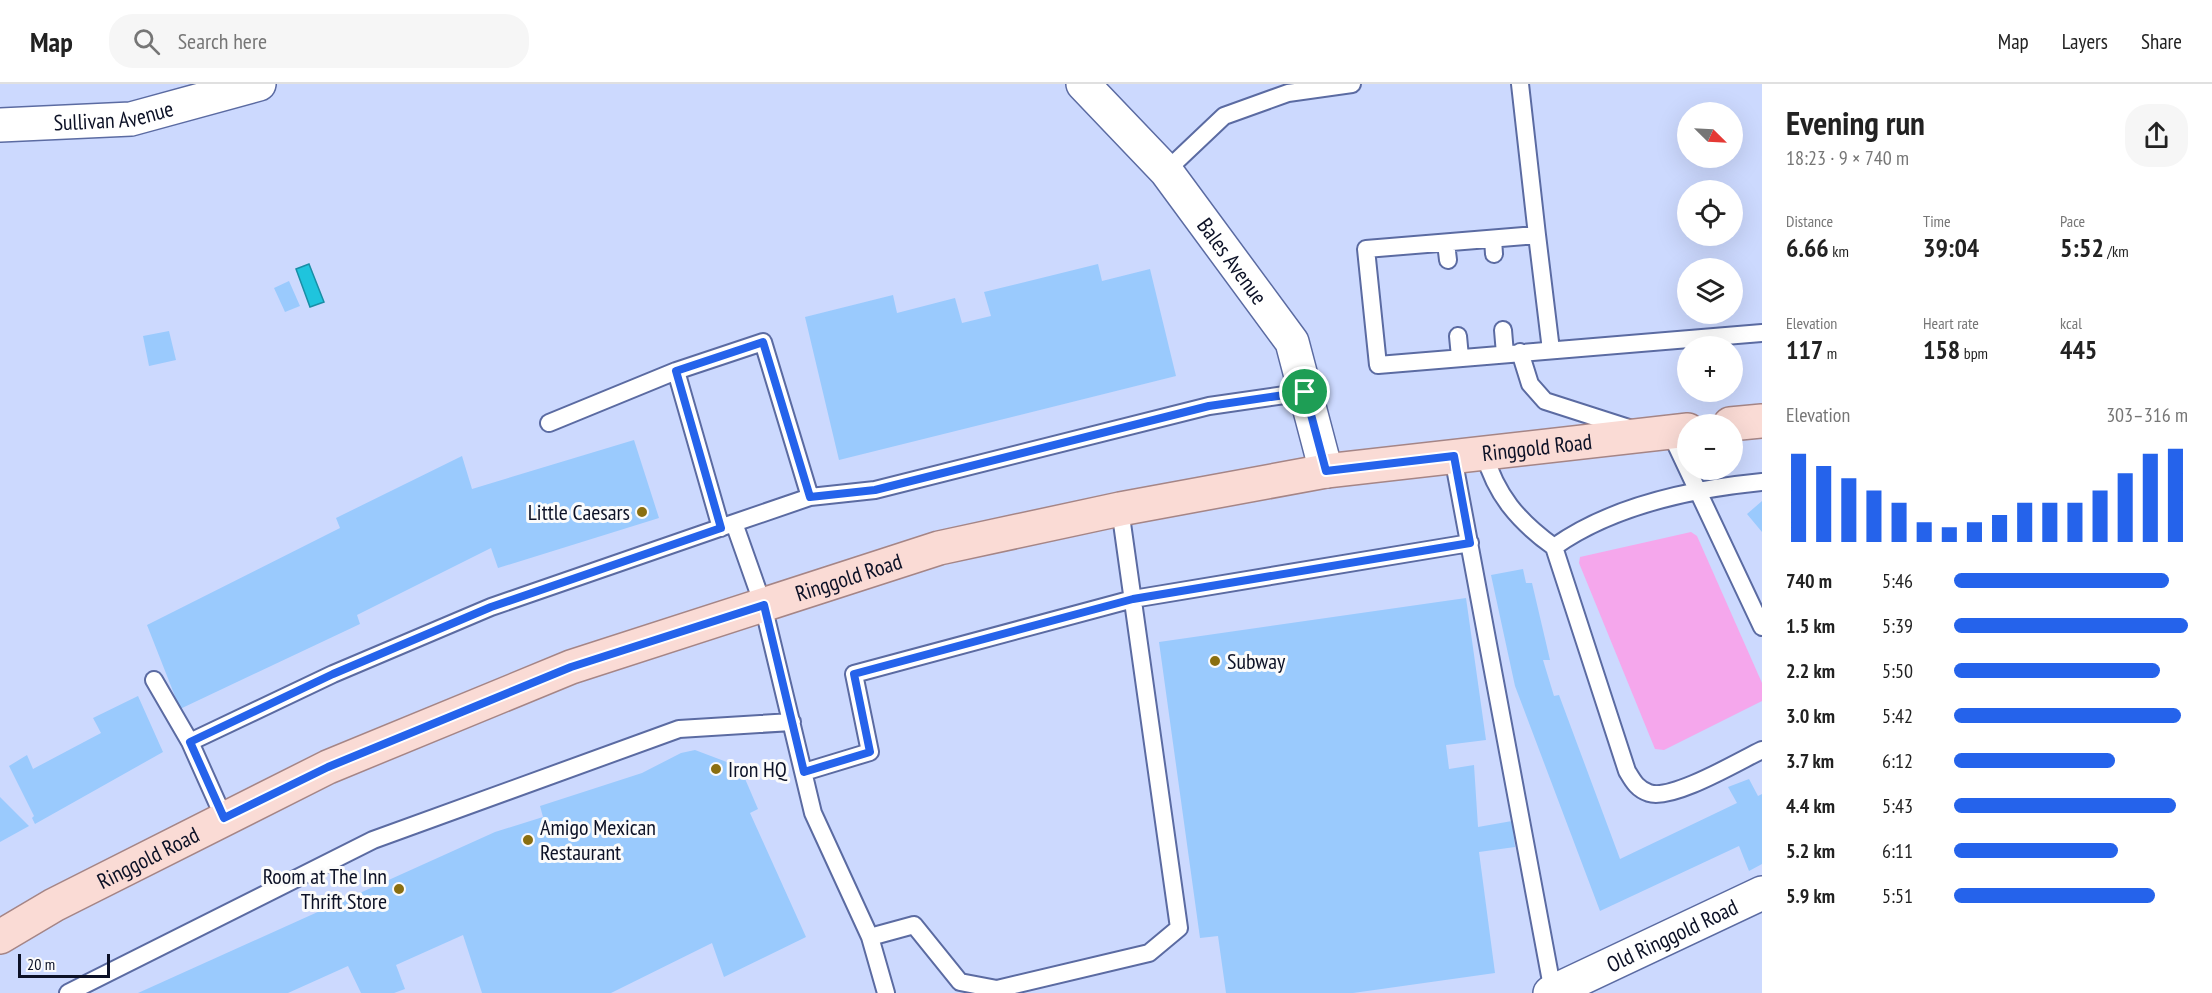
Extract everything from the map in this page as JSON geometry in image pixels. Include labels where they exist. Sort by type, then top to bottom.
[{"type":"main road","points":[[1743,423],[1762,421]]},
{"type":"main road","name":"Ringgold Road","points":[[0,938],[54,904],[328,767],[571,667],[939,548],[1120,509],[1326,471],[1669,432]]},
{"type":"street","name":"Sullivan Avenue","points":[[0,125],[131,119],[260,84]]},
{"type":"street","name":"Bales Avenue","points":[[1083,84],[1166,171],[1293,342],[1326,471]]},
{"type":"street","name":"Old Ringgold Road","points":[[1552,993],[1762,893]]},
{"type":"lane","points":[[1166,171],[1224,116],[1288,93],[1353,84]]},
{"type":"lane","points":[[1520,84],[1551,350]]},
{"type":"lane","points":[[1537,235],[1493,247],[1447,251],[1366,249],[1378,364],[1762,333]]},
{"type":"lane","points":[[1503,330],[1512,353],[1530,384],[1545,401],[1669,432],[1762,627]]},
{"type":"lane","points":[[1458,336],[1460,357]]},
{"type":"lane","points":[[549,423],[676,371],[763,342],[810,497]]},
{"type":"lane","points":[[676,371],[727,526],[764,605],[813,813],[870,937],[886,993]]},
{"type":"lane","points":[[190,742],[333,674],[480,611],[810,497],[875,490],[1209,406],[1305,392]]},
{"type":"lane","points":[[1468,455],[1470,543],[1552,993]]},
{"type":"lane","points":[[1468,455],[1491,476],[1501,496],[1526,526],[1554,547],[1627,771],[1635,786],[1650,794],[1671,791],[1762,750]]},
{"type":"lane","points":[[1554,547],[1601,519],[1630,509],[1698,492],[1762,482]]},
{"type":"lane","points":[[870,937],[914,925],[960,982],[997,989],[1149,952],[1179,928],[1120,509]]},
{"type":"lane","points":[[804,772],[870,752],[854,674],[1133,599],[1470,543]]},
{"type":"lane","points":[[154,680],[190,742],[224,818]]},
{"type":"lane","points":[[68,993],[373,840],[679,729],[792,722]]},
{"type":"shaded area","points":[[1691,532],[1697,536],[1762,683],[1762,701],[1664,750],[1655,749],[1579,563],[1580,557]]},
{"type":"water","points":[[309,264],[324,302],[310,307],[296,269]]},
{"type":"building","points":[[1098,264],[1102,281],[1150,269],[1176,376],[839,460],[805,317],[893,295],[897,313],[955,298],[962,323],[991,316],[984,292]]},
{"type":"building","points":[[289,281],[300,306],[285,312],[274,288]]},
{"type":"building","points":[[169,331],[176,360],[149,366],[143,336]]},
{"type":"building","points":[[634,440],[659,518],[498,568],[491,548],[357,615],[360,624],[180,709],[147,625],[340,528],[336,518],[462,456],[472,489]]},
{"type":"building","points":[[1762,501],[1762,532],[1747,514]]},
{"type":"building","points":[[1523,569],[1526,583],[1532,583],[1550,660],[1543,660],[1554,696],[1559,695],[1620,859],[1737,803],[1728,787],[1749,779],[1758,796],[1762,794],[1762,864],[1749,871],[1739,846],[1600,911],[1515,686],[1491,575]]},
{"type":"building","points":[[1466,598],[1486,740],[1446,745],[1449,769],[1474,765],[1478,827],[1512,821],[1515,847],[1479,852],[1495,973],[1353,993],[1226,993],[1218,936],[1200,938],[1159,642]]},
{"type":"building","points":[[138,696],[163,752],[35,824],[32,818],[34,816],[9,766],[27,755],[33,769],[101,733],[93,718]]},
{"type":"building","points":[[695,750],[740,767],[758,809],[750,813],[806,937],[724,977],[712,943],[611,993],[482,993],[463,935],[396,965],[405,989],[394,993],[361,993],[348,966],[288,993],[138,993],[495,832],[543,817],[540,806],[642,773],[681,753]]},
{"type":"building","points":[[0,797],[29,826],[0,842]]},
{"type":"place","name":"Little Caesars","points":[[642,512]]},
{"type":"place","name":"Subway","points":[[1215,661]]},
{"type":"place","name":"Iron HQ","points":[[716,769]]},
{"type":"place","name":"Amigo Mexican Restaurant","points":[[528,840]]},
{"type":"place","name":"Room at The Inn Thrift Store","points":[[399,889]]},
{"type":"route","points":[[763,342],[810,497],[875,490],[1209,406],[1305,392],[1326,471],[1454,456],[1470,543],[1133,599],[854,674],[870,752],[804,772],[764,605],[571,667],[328,767],[224,818],[190,742],[333,674],[491,607],[721,528],[676,371],[763,342]]}]
